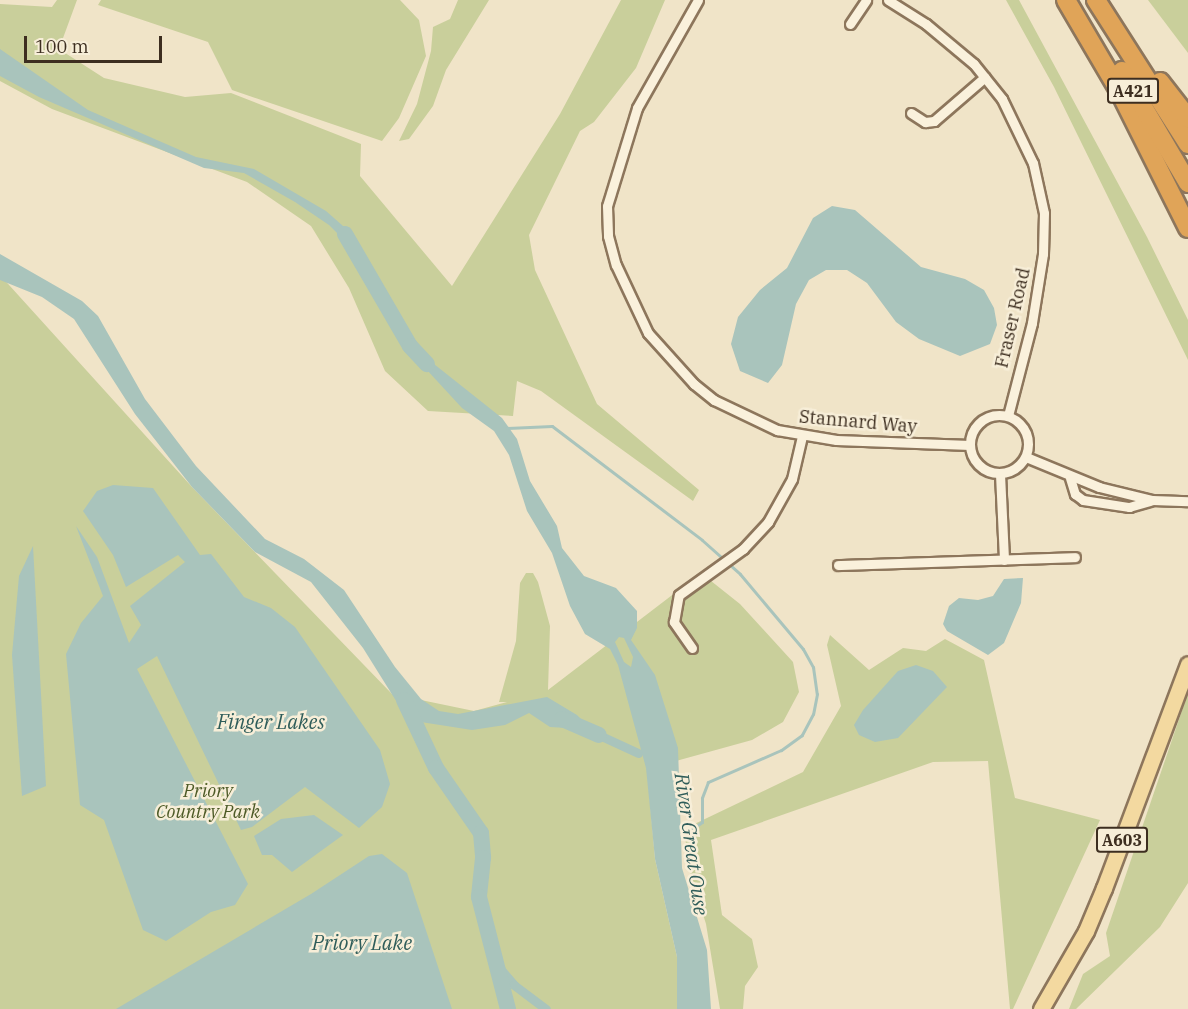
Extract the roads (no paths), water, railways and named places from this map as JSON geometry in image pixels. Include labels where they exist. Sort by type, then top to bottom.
[{"type":"highway","points":[[1066,0],[1119,92],[1188,228]]},
{"type":"highway","name":"A421","points":[[1077,0],[1188,183]]},
{"type":"highway","name":"A421","points":[[1096,0],[1188,144]]},
{"type":"highway","points":[[1135,58],[1170,92],[1188,118]]},
{"type":"main road","name":"A603","points":[[1041,1009],[1086,931],[1188,664]]},
{"type":"street","name":"Stannard Way","points":[[698,0],[636,108],[607,206],[608,236],[630,301],[648,333],[693,384],[714,400],[747,418],[802,436],[970,445]]},
{"type":"street","points":[[850,24],[866,0]]},
{"type":"street","name":"Fraser Road","points":[[888,0],[944,38],[985,77],[1019,128],[1033,163],[1044,213],[1041,281],[1008,416]]},
{"type":"street","points":[[911,114],[925,122],[934,121],[985,77]]},
{"type":"street","points":[[1008,416],[1025,429],[1029,447],[1019,467],[1000,474],[978,465],[970,445],[979,423],[988,417],[1008,416]]},
{"type":"street","points":[[692,648],[675,624],[675,605],[679,595],[703,580],[743,549],[780,504],[792,479],[802,436]]},
{"type":"street","points":[[1026,457],[1070,478],[1152,500],[1188,501]]},
{"type":"street","points":[[1000,474],[1004,560]]},
{"type":"street","points":[[1070,478],[1075,494],[1083,500],[1129,507],[1152,500]]},
{"type":"street","points":[[838,565],[1075,557]]},
{"type":"water","points":[[0,49],[88,110],[196,157],[254,169],[326,211],[351,233],[378,289],[355,251],[329,225],[295,202],[244,173],[204,168],[39,97],[0,76]]},
{"type":"water","points":[[832,206],[855,210],[921,267],[965,279],[984,290],[994,308],[997,325],[990,344],[960,356],[919,339],[896,322],[867,283],[847,270],[826,270],[809,280],[796,304],[782,365],[768,383],[740,371],[731,344],[738,317],[760,290],[787,268],[813,218]]},
{"type":"water","points":[[0,254],[82,301],[98,316],[145,399],[196,466],[265,539],[304,559],[344,590],[395,667],[421,699],[439,711],[458,714],[547,697],[577,715],[585,723],[583,729],[550,727],[529,713],[505,725],[472,730],[408,720],[363,648],[311,582],[255,552],[192,487],[135,414],[74,319],[42,297],[0,280]]},
{"type":"water","points":[[410,345],[502,418],[517,439],[530,481],[557,526],[562,548],[584,576],[616,588],[637,611],[637,628],[631,640],[655,675],[678,748],[682,868],[707,950],[711,1009],[677,1009],[677,957],[655,859],[646,768],[618,665],[610,649],[585,634],[570,606],[552,553],[527,511],[509,455],[494,431],[462,408],[426,369]],"holes":[[[619,637],[624,638],[633,657],[631,667],[624,662],[615,642]]]},
{"type":"water","name":"Finger Lakes","points":[[113,485],[153,488],[200,555],[211,554],[244,597],[271,608],[295,627],[380,750],[390,784],[382,807],[359,828],[305,787],[252,827],[241,830],[157,656],[137,669],[248,884],[235,905],[211,912],[166,941],[143,930],[104,820],[80,805],[66,654],[81,623],[103,596],[76,526],[97,557],[129,643],[141,625],[130,606],[185,562],[178,555],[126,587],[113,555],[83,511],[97,491]]},
{"type":"water","points":[[33,546],[46,786],[22,796],[12,655],[19,576]]},
{"type":"water","points":[[1023,578],[1021,603],[1004,643],[988,655],[947,631],[943,624],[949,606],[959,598],[978,600],[993,596],[1004,579]]},
{"type":"water","points":[[916,665],[933,671],[947,687],[898,738],[875,742],[859,735],[854,725],[863,710],[898,671]]},
{"type":"water","points":[[314,815],[343,835],[292,872],[272,855],[262,855],[254,836],[281,819]]},
{"type":"water","name":"Priory Lake","points":[[382,854],[407,873],[452,1009],[116,1009],[311,894],[369,856]]},
{"type":"waterway","name":"River Great Ouse","points":[[345,234],[410,346],[427,364]]},
{"type":"waterway","points":[[506,428],[552,426],[702,540],[740,574],[803,649],[813,667],[817,694],[813,714],[802,735],[781,750],[708,782],[702,798],[702,822],[679,838]]},
{"type":"waterway","points":[[404,700],[436,768],[481,833],[483,858],[479,897],[508,1009]]},
{"type":"waterway","points":[[562,719],[599,735]]},
{"type":"waterway","points":[[599,735],[638,753]]},
{"type":"waterway","points":[[495,963],[514,985],[546,1009]]},
{"type":"park label","name":"Priory Country Park","points":[[208,802]]}]
